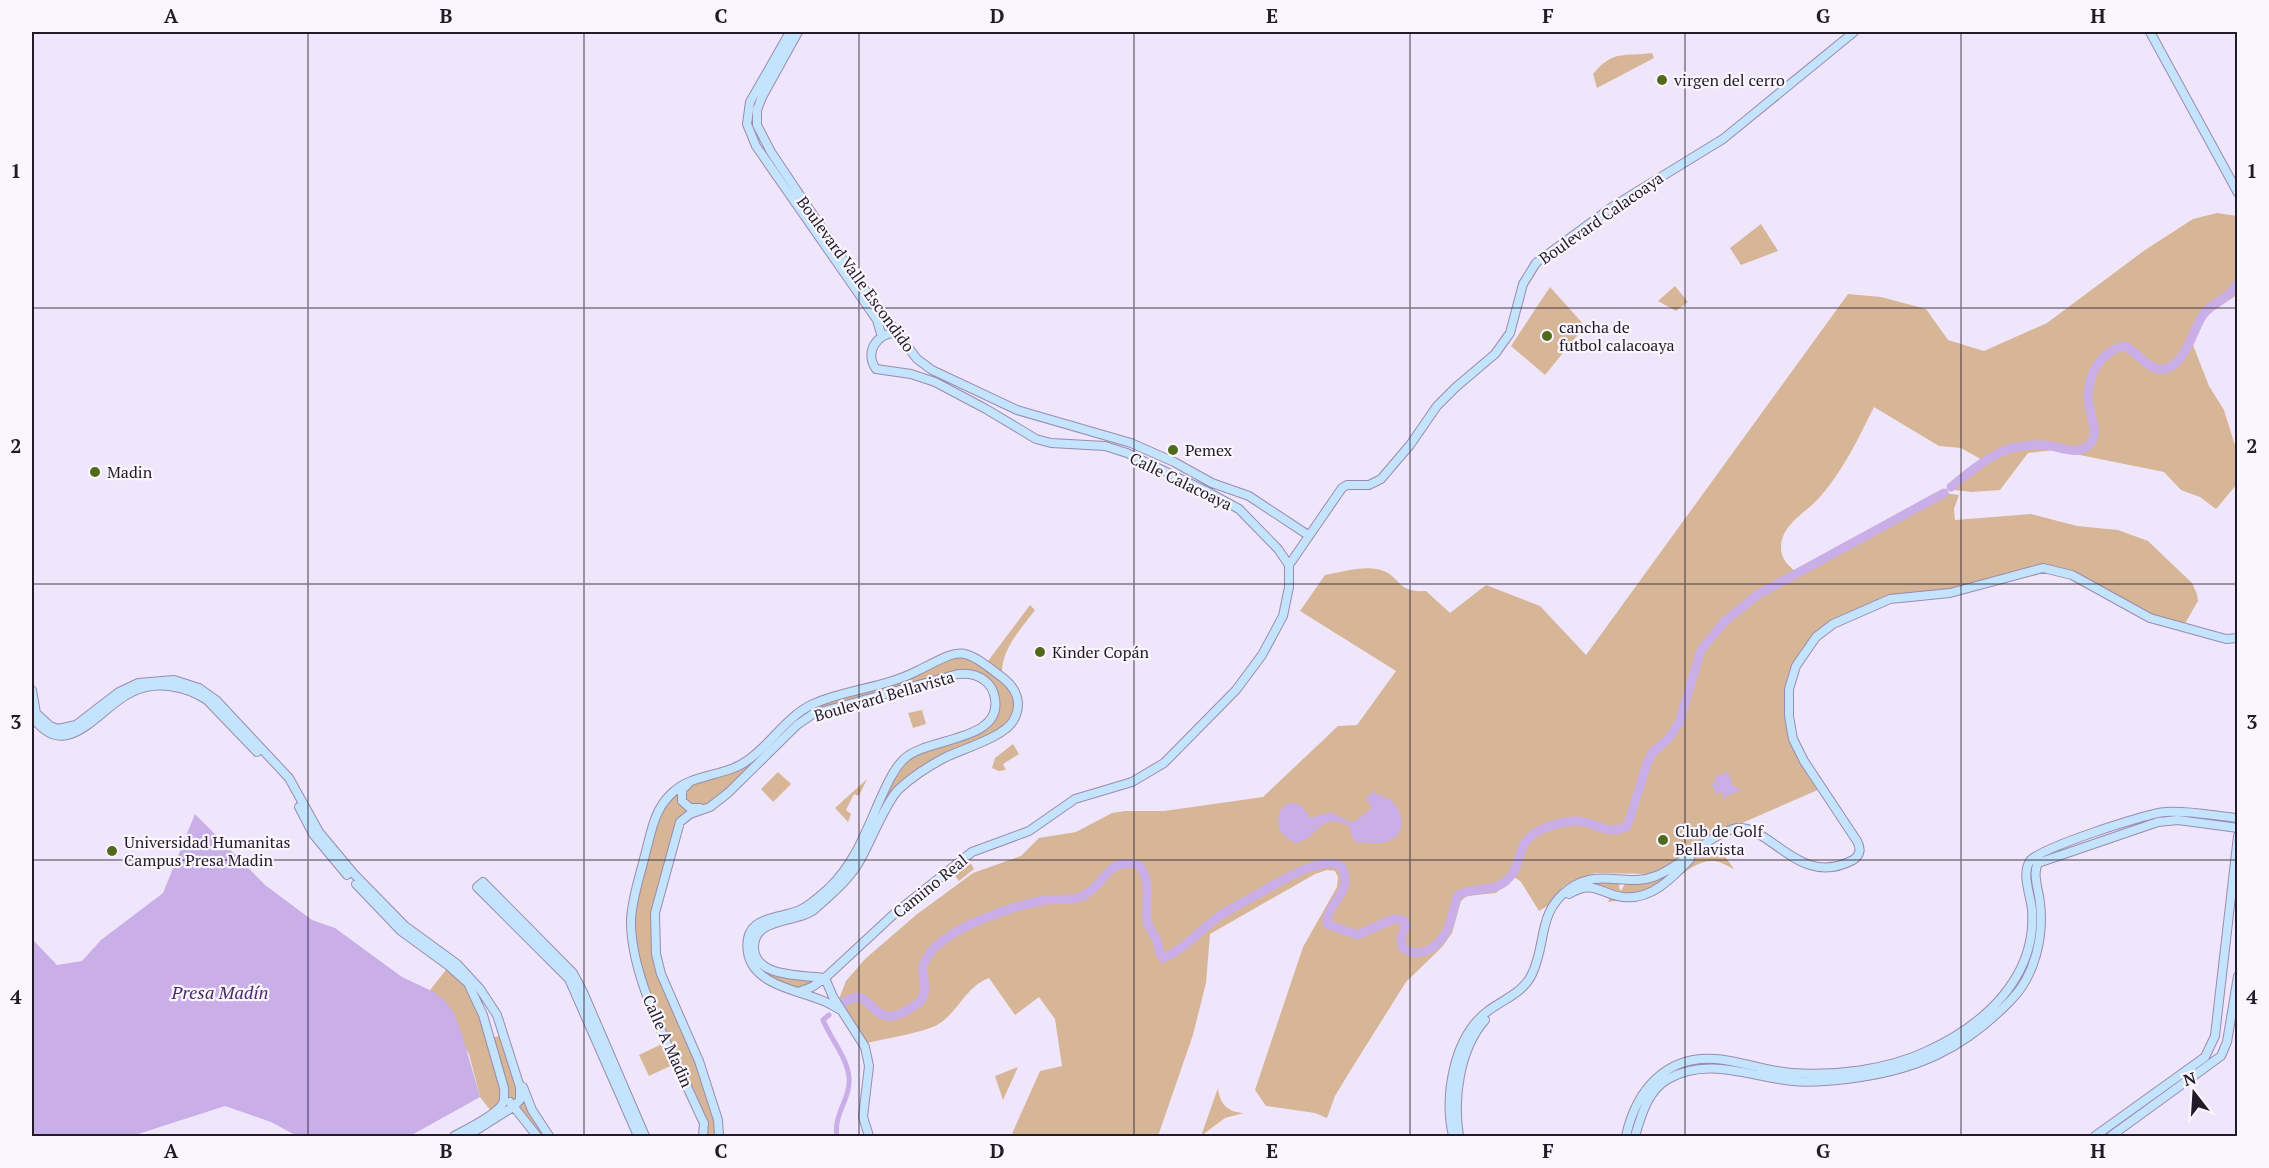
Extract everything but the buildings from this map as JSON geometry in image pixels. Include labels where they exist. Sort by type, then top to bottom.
[{"type":"street","name":"Boulevard Valle Escondido","points":[[790,32],[750,102],[747,124],[756,146],[877,320],[882,337]]},
{"type":"street","name":"Boulevard Valle Escondido","points":[[798,32],[762,97],[757,110],[757,124],[777,162],[852,273],[896,333],[924,365],[1017,410],[1134,444],[1212,483],[1254,498],[1308,535]]},
{"type":"street","name":"Boulevard Calacoaya","points":[[1308,535],[1337,493],[1347,485],[1369,485],[1381,478],[1410,445],[1437,406],[1495,354],[1510,333],[1522,284],[1536,262],[1612,207],[1716,144],[1854,32]]},
{"type":"street","points":[[2151,33],[2238,193]]},
{"type":"street","points":[[882,337],[896,333]]},
{"type":"street","name":"Calle Calacoaya","points":[[882,337],[873,346],[871,356],[876,369],[919,376],[979,405],[1036,439],[1052,443],[1094,444],[1127,453],[1206,491],[1247,516],[1278,549],[1288,565]]},
{"type":"street","points":[[919,376],[924,365]]},
{"type":"street","points":[[1011,423],[1010,417],[1017,410]]},
{"type":"street","points":[[1074,444],[1079,436],[1079,428]]},
{"type":"street","points":[[1206,491],[1212,489],[1212,483]]},
{"type":"street","points":[[1288,565],[1308,535]]},
{"type":"street","name":"Camino Real","points":[[795,990],[812,987],[825,978],[893,915],[967,855],[1029,831],[1075,799],[1140,778],[1171,757],[1236,690],[1262,655],[1283,616],[1289,587],[1288,565]]},
{"type":"street","points":[[1453,1137],[1449,1111],[1452,1086],[1457,1061],[1467,1036],[1479,1018],[1527,983],[1538,958],[1546,918],[1554,903],[1569,889],[1586,879],[1605,877],[1626,880],[1655,877],[1725,833],[1741,828],[1750,829],[1809,865],[1832,866],[1854,859],[1859,855],[1857,841],[1810,772],[1797,749],[1791,729],[1789,689],[1796,666],[1816,636],[1833,624],[1882,601],[1900,597],[1939,596],[2031,570],[2054,569],[2072,575],[2150,618],[2226,639],[2238,645]]},
{"type":"street","points":[[2226,639],[2238,638]]},
{"type":"street","name":"Boulevard Bellavista","points":[[633,943],[631,918],[633,903],[656,815],[669,795],[688,783],[745,763],[807,707],[828,699],[894,682],[951,654],[964,653],[1002,677],[1016,692],[1017,711],[1011,725]]},
{"type":"street","points":[[928,666],[926,675],[934,681]]},
{"type":"street","name":"Boulevard Bellavista","points":[[718,1137],[718,1120],[702,1071],[692,1042],[661,974],[655,945],[656,907],[676,829],[684,818],[707,808],[733,788],[797,725],[813,714],[958,674],[977,675],[990,685],[995,701],[994,715]]},
{"type":"street","points":[[32,690],[36,713],[50,726],[58,729],[76,725],[119,692],[138,682],[174,680],[199,688],[209,694],[282,770],[319,832],[354,874],[412,932],[451,959],[473,979],[494,1008],[532,1110],[549,1137]]},
{"type":"street","points":[[32,716],[46,731],[56,735],[67,735],[77,732],[123,697],[142,688],[174,687],[197,694],[207,700],[278,773],[313,834],[349,877],[401,931],[468,983],[478,1001],[491,1038],[504,1088],[513,1107],[537,1137]]},
{"type":"street","points":[[994,715],[997,724],[1011,725]]},
{"type":"street","points":[[869,1137],[863,1117],[869,1066],[864,1044],[840,1009],[830,1000],[771,981],[751,964],[747,944],[749,934],[758,923],[764,920],[796,912],[809,906],[844,873],[856,854],[889,780],[910,754],[975,731],[994,715]]},
{"type":"street","points":[[830,1000],[825,978],[770,970],[759,963],[754,949],[757,935],[766,926],[808,915],[844,881],[860,861],[895,793],[907,783],[941,760],[1011,725]]},
{"type":"street","points":[[932,746],[941,748],[943,754],[941,760]]},
{"type":"street","points":[[899,765],[897,777],[901,782],[907,783]]},
{"type":"street","points":[[728,769],[733,788]]},
{"type":"street","points":[[688,783],[681,795],[685,806],[707,808]]},
{"type":"street","points":[[1626,1137],[1641,1096],[1651,1082],[1663,1072],[1681,1064],[1715,1059],[1791,1073],[1827,1073],[1894,1063],[1925,1052],[1957,1035],[1980,1018],[2008,991],[2019,976],[2032,933],[2032,901],[2027,875],[2040,854],[2155,813],[2183,812],[2238,818]]},
{"type":"street","points":[[2033,864],[2158,822],[2178,820],[2238,828]]},
{"type":"street","points":[[2095,1137],[2205,1057],[2211,1046],[2217,1022],[2238,836]]},
{"type":"street","points":[[1459,1137],[1457,1093],[1472,1040],[1487,1018],[1523,995],[1535,979],[1543,960],[1547,927],[1558,905],[1572,892],[1588,887],[1623,897],[1646,894],[1659,888],[1700,848]]},
{"type":"street","points":[[1635,1137],[1648,1100],[1666,1080],[1683,1072],[1717,1068],[1793,1081],[1829,1081],[1897,1072],[1928,1060],[1960,1043],[1987,1024],[2012,999],[2026,981],[2031,970],[2040,933],[2041,915],[2033,864]]},
{"type":"street","points":[[1623,897],[1619,890],[1626,880]]},
{"type":"street","points":[[638,1137],[565,974],[555,959],[483,882],[477,886],[555,959],[573,973],[645,1137]]},
{"type":"street","name":"Calle A Madin","points":[[633,943],[644,986],[704,1124],[703,1137]]},
{"type":"street","points":[[793,974],[788,977],[787,982],[795,990]]},
{"type":"street","points":[[2111,1137],[2221,1056],[2227,1042],[2238,976]]},
{"type":"street","points":[[491,1038],[503,1035]]},
{"type":"street","points":[[466,1137],[513,1107],[520,1100],[521,1094],[513,1064]]},
{"type":"street","points":[[454,1137],[496,1111],[502,1105],[504,1088]]},
{"type":"shaded area","points":[[1652,53],[1654,58],[1597,88],[1593,74],[1607,61],[1614,57]]},
{"type":"shaded area","name":"Club de Golf Bellavista","points":[[2217,213],[2237,216],[2237,295],[2207,315],[2195,333],[2193,345],[2209,386],[2224,410],[2237,452],[2237,484],[2216,509],[2200,497],[2181,490],[2164,472],[2055,450],[2028,453],[2000,490],[1972,492],[1946,489],[1966,472],[1984,461],[1961,448],[1939,446],[1874,407],[1835,477],[1819,498],[1785,532],[1781,548],[1786,562],[1798,573],[1944,493],[1959,495],[1954,509],[1955,520],[2031,514],[2077,526],[2118,530],[2148,541],[2192,583],[2197,594],[2198,601],[2183,627],[2150,618],[2053,569],[1983,585],[1901,597],[1833,620],[1820,628],[1799,653],[1785,686],[1786,714],[1820,789],[1733,827],[1653,874],[1595,873],[1574,880],[1563,887],[1549,905],[1539,911],[1521,882],[1516,878],[1496,893],[1467,896],[1461,901],[1452,933],[1442,947],[1406,982],[1335,1096],[1327,1118],[1315,1113],[1266,1106],[1255,1090],[1303,947],[1337,887],[1338,877],[1335,871],[1327,870],[1315,874],[1210,934],[1206,983],[1193,1035],[1158,1136],[1011,1136],[1040,1071],[1062,1066],[1055,1019],[1039,997],[1015,1015],[989,978],[974,987],[951,1014],[937,1025],[864,1044],[837,1004],[846,981],[865,959],[916,915],[973,873],[1021,856],[1039,838],[1076,832],[1112,813],[1164,811],[1263,797],[1338,726],[1357,725],[1396,671],[1300,611],[1325,575],[1360,569],[1381,570],[1404,587],[1426,591],[1450,613],[1486,585],[1540,606],[1586,655],[1848,294],[1881,297],[1926,309],[1948,340],[1984,351],[2047,323],[2145,250],[2193,219]]},
{"type":"shaded area","points":[[1761,224],[1778,251],[1741,265],[1730,248]]},
{"type":"shaded area","points":[[1675,286],[1688,302],[1676,311],[1658,301]]},
{"type":"shaded area","name":"cancha de futbol calacoaya","points":[[1550,287],[1585,326],[1545,375],[1511,346]]},
{"type":"shaded area","points":[[1030,605],[1035,610],[1012,641],[1002,667],[1002,677],[1015,693],[1018,705],[1011,724],[990,738],[940,760],[906,784],[888,803],[861,858],[842,884],[807,914],[770,926],[760,931],[754,939],[753,949],[759,963],[776,971],[825,978],[817,983],[794,990],[780,986],[764,976],[755,967],[747,951],[748,939],[754,926],[767,918],[806,907],[840,877],[859,850],[894,771],[905,759],[915,752],[973,732],[985,725],[993,716],[995,699],[989,684],[975,675],[958,674],[813,714],[797,725],[728,793],[710,807],[690,814],[680,822],[655,913],[656,954],[661,974],[699,1061],[718,1120],[719,1136],[703,1136],[704,1123],[677,1063],[649,1076],[639,1055],[668,1041],[642,982],[631,934],[634,892],[656,815],[664,802],[683,786],[751,759],[797,715],[815,703],[837,695],[885,685],[958,652],[969,655],[985,665]]},
{"type":"shaded area","points":[[922,710],[926,724],[913,728],[908,713]]},
{"type":"shaded area","points":[[1013,744],[1019,754],[1003,764],[1006,770],[999,771],[992,768],[995,758]]},
{"type":"shaded area","points":[[778,772],[791,784],[773,802],[761,789]]},
{"type":"shaded area","points":[[867,779],[859,796],[854,794],[846,810],[851,814],[848,822],[835,808]]},
{"type":"shaded area","points":[[1711,848],[1726,858],[1734,869],[1717,861],[1703,862],[1695,865],[1666,888],[1650,896],[1608,902],[1612,892],[1584,881],[1620,883],[1621,891],[1627,880],[1646,880],[1701,849]]},
{"type":"shaded area","points":[[970,862],[974,869],[959,881],[954,874]]},
{"type":"shaded area","points":[[449,966],[459,974],[491,1038],[503,1035],[512,1064],[549,1136],[537,1136],[513,1107],[505,1090],[505,1098],[491,1111],[480,1097],[469,1054],[430,990]]},
{"type":"shaded area","points":[[1018,1067],[1003,1100],[995,1076]]},
{"type":"shaded area","points":[[1218,1088],[1225,1106],[1233,1111],[1244,1113],[1225,1118],[1201,1136]]},
{"type":"water","points":[[1728,772],[1734,788],[1738,787],[1740,791],[1725,796],[1726,799],[1719,801],[1724,798],[1722,792],[1716,794],[1712,784],[1716,782],[1714,777]]},
{"type":"water","points":[[1373,792],[1391,800],[1401,817],[1401,830],[1398,835],[1386,842],[1354,841],[1349,826],[1331,821],[1319,827],[1303,841],[1295,843],[1286,837],[1278,823],[1282,809],[1293,803],[1301,806],[1310,818],[1331,812],[1350,822],[1355,821],[1372,808],[1366,798]]},
{"type":"water","name":"Presa Madín","points":[[195,814],[265,885],[312,920],[335,928],[402,977],[434,992],[445,1001],[454,1013],[462,1034],[480,1097],[410,1136],[297,1136],[271,1122],[225,1106],[132,1136],[32,1136],[32,939],[57,965],[82,961],[101,940],[163,893]]},
{"type":"waterway","points":[[1951,487],[1988,459],[2012,448],[2040,445],[2078,450],[2088,446],[2094,436],[2088,397],[2089,388],[2097,365],[2102,358],[2124,346],[2153,367],[2158,369],[2171,367],[2187,348],[2205,312],[2229,294],[2238,283]]},
{"type":"waterway","points":[[843,1003],[858,997],[880,1014],[887,1016],[901,1014],[921,1001],[925,990],[923,971],[925,961],[933,949],[946,938],[979,920],[1015,907],[1046,900],[1083,896],[1091,891],[1113,868],[1128,864],[1139,865],[1143,872],[1147,891],[1148,922],[1163,958],[1223,914],[1291,875],[1320,864],[1333,863],[1341,867],[1345,884],[1330,912],[1327,924],[1357,935],[1394,919],[1403,920],[1406,925],[1401,938],[1402,947],[1417,953],[1424,952],[1443,937],[1450,923],[1458,895],[1495,887],[1506,881],[1516,867],[1523,846],[1535,833],[1553,825],[1573,821],[1586,822],[1608,830],[1627,827],[1652,753],[1668,739],[1679,723],[1701,650],[1724,622],[1757,595],[1944,493]]},
{"type":"waterway","points":[[829,1015],[823,1020],[842,1055],[849,1077],[849,1085],[837,1121],[837,1136]]},
{"type":"place","name":"virgen del cerro","points":[[1662,80]]},
{"type":"place","name":"cancha de futbol calacoaya","points":[[1547,336]]},
{"type":"place","name":"Pemex","points":[[1173,450]]},
{"type":"place","name":"Madin","points":[[95,472]]},
{"type":"place","name":"Kinder Copán","points":[[1040,652]]},
{"type":"place","name":"Club de Golf Bellavista","points":[[1663,840]]},
{"type":"place","name":"Universidad Humanitas Campus Presa Madin","points":[[112,851]]}]
